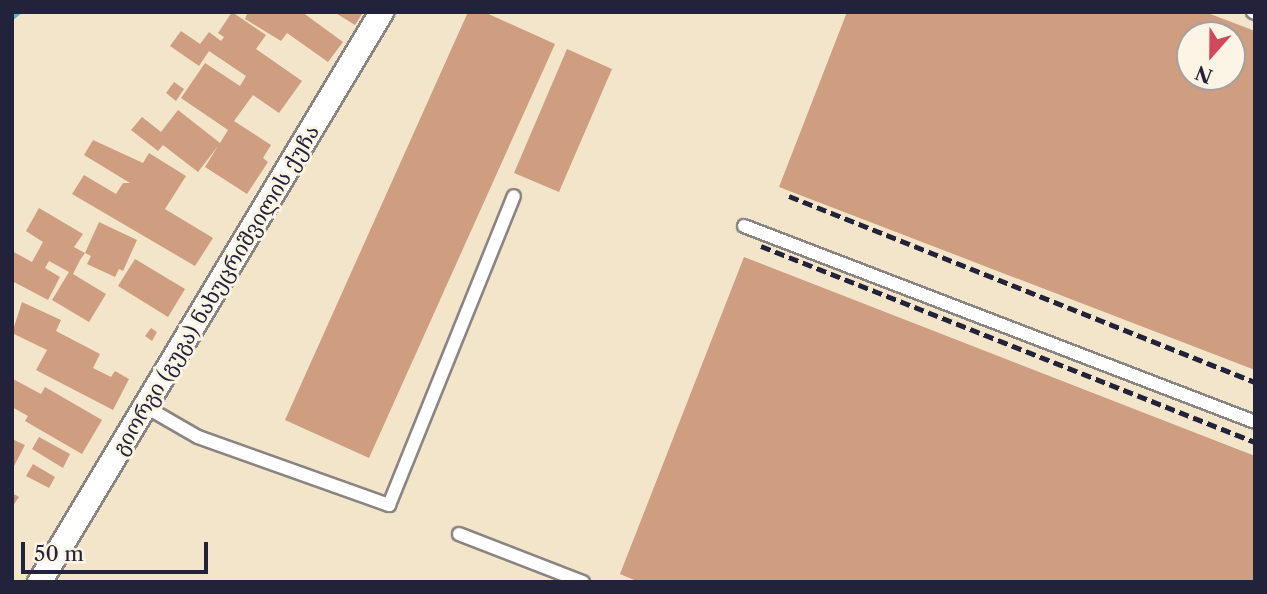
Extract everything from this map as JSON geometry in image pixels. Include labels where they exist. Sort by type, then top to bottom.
[{"type":"street","name":"გიორგი (გუგა) ნახუცრიშვილის ქუჩა","points":[[45,577],[382,12]]},
{"type":"lane","points":[[146,407],[198,437],[389,505],[514,196]]},
{"type":"lane","points":[[744,226],[1255,422]]},
{"type":"lane","points":[[458,534],[583,582]]},
{"type":"building","points":[[232,12],[266,35],[256,49],[302,81],[279,113],[253,95],[234,121],[271,145],[263,158],[268,162],[247,194],[205,167],[218,146],[198,172],[163,145],[158,151],[131,130],[142,117],[161,132],[178,110],[220,143],[228,130],[181,98],[205,63],[240,86],[246,76],[209,51],[199,66],[170,46],[181,31],[200,44],[209,32],[221,41],[224,37],[218,33]]},
{"type":"building","points":[[248,12],[302,12],[343,42],[328,62],[287,33],[281,41],[245,19]]},
{"type":"building","points":[[334,12],[359,12],[362,14],[355,25]]},
{"type":"building","points":[[468,12],[484,12],[555,44],[369,458],[285,420]]},
{"type":"building","points":[[847,12],[1205,12],[1229,21],[1176,21],[1176,91],[1246,91],[1246,28],[1255,31],[1255,370],[779,187]]},
{"type":"building","points":[[567,49],[612,69],[559,192],[514,173]]},
{"type":"building","points":[[174,82],[184,89],[176,101],[166,93]]},
{"type":"building","points":[[93,140],[143,163],[149,153],[186,176],[165,209],[213,238],[195,266],[72,194],[84,175],[116,194],[123,183],[130,183],[84,155]]},
{"type":"building","points":[[39,208],[83,234],[74,247],[85,253],[73,274],[106,294],[89,322],[52,300],[69,272],[49,261],[45,268],[60,277],[48,300],[12,281],[12,251],[32,262],[43,242],[26,231]]},
{"type":"building","points":[[99,222],[137,240],[123,271],[119,269],[115,277],[87,264],[91,256],[85,253]]},
{"type":"building","points":[[744,257],[1255,456],[1255,582],[639,582],[620,574]]},
{"type":"building","points":[[135,259],[185,289],[168,317],[118,286]]},
{"type":"building","points":[[22,302],[61,320],[56,331],[100,354],[93,368],[111,377],[115,371],[129,379],[113,410],[36,370],[47,350],[12,333]]},
{"type":"building","points":[[151,328],[157,332],[152,341],[145,336]]},
{"type":"building","points":[[13,379],[41,394],[45,387],[102,420],[82,454],[25,421],[28,416],[12,407]]},
{"type":"building","points":[[39,437],[70,454],[63,468],[32,449]]},
{"type":"building","points":[[12,439],[25,445],[12,470]]},
{"type":"building","points":[[33,464],[55,477],[49,488],[26,476]]},
{"type":"building","points":[[12,493],[19,497],[12,507]]},
{"type":"waterway","points":[[12,16],[17,12]]},
{"type":"railway","points":[[789,196],[1255,382]]},
{"type":"railway","points":[[761,246],[1255,442]]}]
